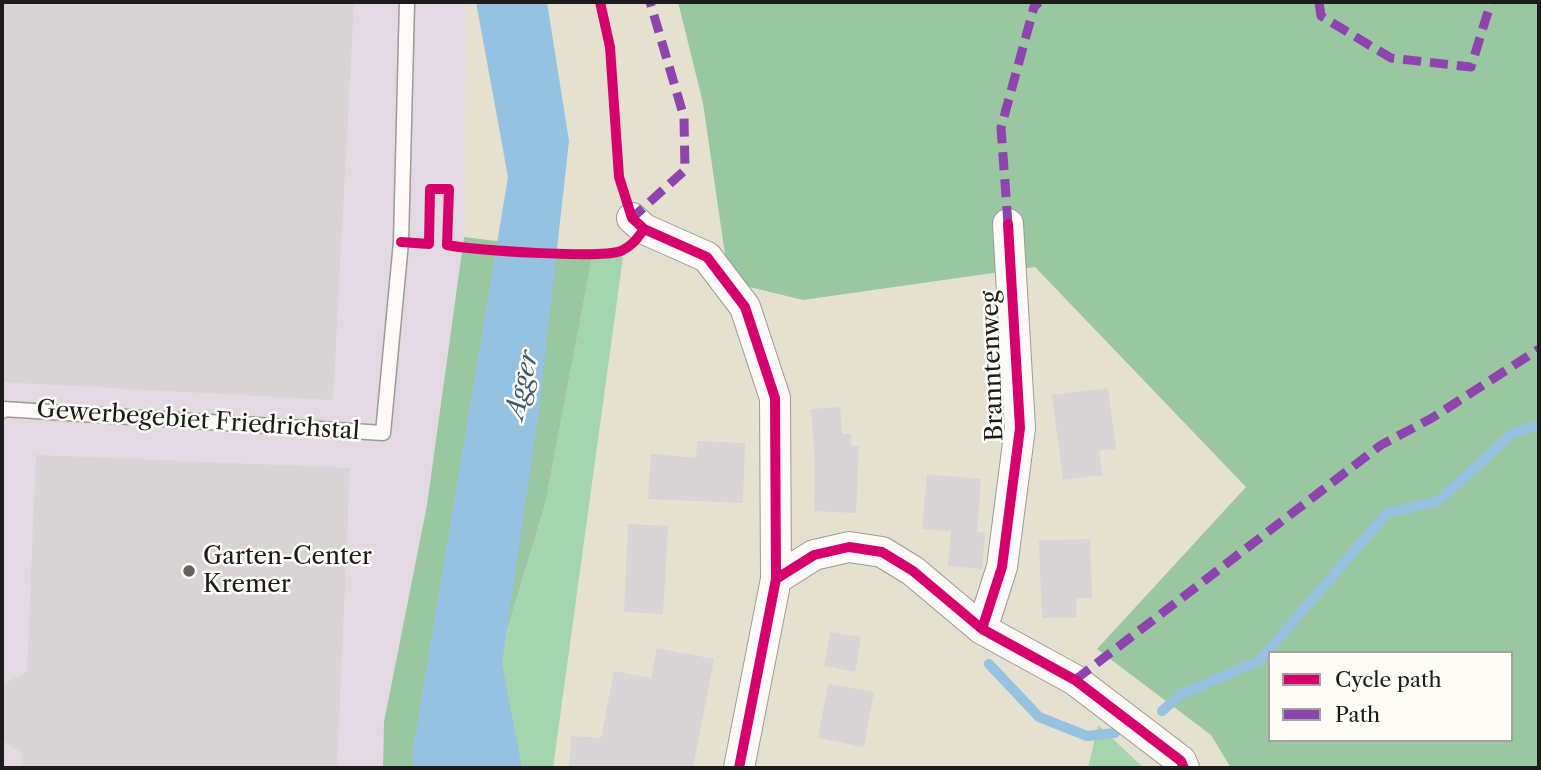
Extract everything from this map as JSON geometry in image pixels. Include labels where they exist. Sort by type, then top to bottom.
[{"type":"street","points":[[632,218],[644,229],[707,257],[745,307],[775,398],[776,579],[739,768]]},
{"type":"street","name":"Branntenweg","points":[[982,629],[1002,567],[1020,428],[1007,223]]},
{"type":"street","points":[[776,579],[814,555],[849,547],[882,552],[913,571],[982,629],[1074,680],[1181,761],[1184,768]]},
{"type":"lane","name":"Gewerbegebiet Friedrichstal","points":[[2,411],[383,433],[401,242],[407,2]]},
{"type":"shaded area","points":[[2,2],[465,2],[464,237],[427,505],[384,722],[383,768],[2,768]]},
{"type":"green space","points":[[678,2],[1539,2],[1539,768],[1231,768],[1211,735],[1097,649],[1246,487],[1035,267],[803,300],[729,282],[703,103]]},
{"type":"green space","points":[[464,237],[593,253],[545,505],[496,666],[510,768],[383,768],[384,722],[427,505]]},
{"type":"green space","points":[[593,253],[623,257],[553,768],[510,768],[496,666],[545,505]]},
{"type":"green space","points":[[1098,725],[1144,768],[1088,768]]},
{"type":"water","name":"Agger","points":[[476,2],[547,2],[569,141],[539,410],[502,663],[522,768],[413,768],[413,749],[508,177]]},
{"type":"building","points":[[2,2],[354,2],[333,400],[2,382]]},
{"type":"building","points":[[1108,388],[1116,449],[1099,451],[1103,475],[1063,480],[1052,395]]},
{"type":"building","points":[[840,407],[842,434],[851,434],[851,446],[859,446],[856,513],[814,511],[815,463],[811,409]]},
{"type":"building","points":[[697,441],[745,443],[743,503],[648,499],[651,454],[696,458]]},
{"type":"building","name":"Garten-Center Kremer","points":[[36,455],[350,468],[337,768],[22,768],[23,754],[2,740],[2,685],[27,672]]},
{"type":"building","points":[[927,474],[981,479],[977,532],[985,532],[982,569],[948,566],[951,531],[922,529]]},
{"type":"building","points":[[628,524],[668,526],[663,614],[624,612]]},
{"type":"building","points":[[1090,539],[1092,598],[1076,598],[1077,617],[1042,618],[1039,540]]},
{"type":"building","points":[[830,632],[861,637],[855,672],[824,666]]},
{"type":"building","points":[[657,648],[714,659],[693,768],[569,768],[571,736],[601,738],[614,671],[651,678]]},
{"type":"building","points":[[828,684],[874,692],[864,747],[818,738]]},
{"type":"waterway","points":[[1162,711],[1181,694],[1259,661],[1387,513],[1438,501],[1513,433],[1539,425]]},
{"type":"waterway","points":[[989,664],[1039,717],[1087,736],[1115,733]]},
{"type":"marked path","points":[[631,215],[632,218],[685,170],[684,117],[650,2]]},
{"type":"marked path","points":[[1008,224],[1001,128],[1034,7],[1039,2]]},
{"type":"marked path","points":[[1319,2],[1321,16],[1391,58],[1471,67],[1491,2]]},
{"type":"marked path","points":[[1075,680],[1381,445],[1432,418],[1539,349]]},
{"type":"cycle path","points":[[600,2],[610,47],[619,177],[632,218],[644,229],[707,257],[745,307],[775,398],[776,579],[739,768]]},
{"type":"cycle path","points":[[401,242],[429,244],[430,189],[449,189],[447,245],[536,253],[609,253],[628,247],[644,229]]},
{"type":"cycle path","points":[[982,629],[1002,567],[1020,428],[1008,224]]},
{"type":"cycle path","points":[[776,579],[814,555],[849,547],[882,552],[913,571],[982,629],[1075,680],[1181,761],[1184,768]]},
{"type":"place","name":"Garten-Center Kremer","points":[[189,571]]}]
